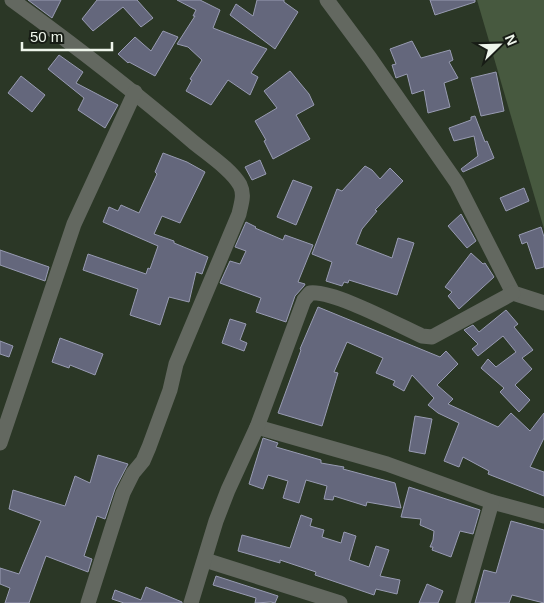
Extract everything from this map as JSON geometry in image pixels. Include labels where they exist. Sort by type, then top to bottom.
[{"type":"street","points":[[12,0],[135,92],[232,175],[240,185],[243,197],[239,214],[176,364],[170,390],[144,460],[133,474],[123,492],[88,603]]},
{"type":"street","points":[[327,0],[457,183],[513,293],[544,303]]},
{"type":"street","points":[[0,443],[74,224],[135,92]]},
{"type":"street","points":[[191,603],[216,521],[257,427],[304,300],[310,293],[318,292],[347,302],[422,336],[432,336],[513,293]]},
{"type":"street","points":[[257,427],[387,464],[492,502],[544,516]]},
{"type":"street","points":[[463,603],[492,502]]},
{"type":"street","points":[[205,560],[340,603]]},
{"type":"green space","points":[[477,0],[544,0],[544,229]]},
{"type":"building","points":[[28,0],[61,0],[52,18]]},
{"type":"building","points":[[97,0],[137,0],[153,18],[141,27],[123,7],[93,31],[82,19]]},
{"type":"building","points":[[177,0],[200,0],[220,10],[213,28],[267,49],[251,73],[258,77],[250,95],[228,80],[211,105],[186,91],[192,80],[190,79],[202,60],[188,47],[177,44],[195,16],[193,16],[196,10]]},
{"type":"building","points":[[257,0],[284,0],[284,2],[298,12],[275,49],[230,15],[236,4],[253,16]]},
{"type":"building","points":[[430,0],[475,0],[475,2],[435,15]]},
{"type":"building","points":[[163,31],[178,37],[155,76],[128,63],[118,54],[135,37],[151,51]]},
{"type":"building","points":[[412,41],[421,58],[450,50],[453,60],[449,62],[458,78],[444,83],[450,107],[428,113],[424,90],[412,94],[407,74],[396,78],[392,65],[396,64],[390,49]]},
{"type":"building","points":[[59,55],[83,72],[76,83],[118,105],[105,128],[78,110],[84,98],[48,69]]},
{"type":"building","points":[[290,71],[309,94],[314,105],[296,115],[310,139],[273,159],[264,141],[266,140],[255,121],[277,108],[264,91]]},
{"type":"building","points":[[496,72],[504,111],[481,116],[471,78]]},
{"type":"building","points":[[21,76],[45,95],[32,112],[8,93]]},
{"type":"building","points":[[475,116],[485,142],[487,141],[494,158],[463,172],[461,169],[478,156],[474,136],[454,141],[449,128],[471,120],[471,117]]},
{"type":"building","points":[[163,153],[187,162],[205,172],[180,223],[162,216],[154,234],[208,257],[202,274],[196,272],[189,302],[169,297],[160,325],[130,315],[138,289],[83,270],[88,254],[146,274],[148,268],[150,269],[158,246],[103,222],[109,207],[118,211],[121,205],[139,213],[157,174],[155,172]]},
{"type":"building","points":[[260,160],[266,174],[252,180],[245,167]]},
{"type":"building","points":[[365,166],[372,170],[380,179],[390,168],[403,181],[375,210],[377,211],[362,229],[356,244],[392,258],[398,238],[414,243],[397,295],[349,280],[348,283],[344,282],[342,286],[326,281],[332,262],[312,254],[337,189],[342,191]]},
{"type":"building","points":[[293,180],[312,187],[296,225],[277,217]]},
{"type":"building","points":[[524,188],[529,201],[506,211],[500,198]]},
{"type":"building","points":[[461,214],[476,241],[467,248],[448,226]]},
{"type":"building","points":[[246,222],[283,240],[285,235],[313,245],[298,282],[305,284],[295,296],[286,322],[256,312],[261,298],[220,283],[230,261],[240,264],[246,251],[235,247]]},
{"type":"building","points":[[541,227],[544,237],[544,267],[536,269],[527,242],[522,244],[519,235]]},
{"type":"building","points":[[0,250],[49,267],[45,281],[0,265]]},
{"type":"building","points":[[471,253],[483,264],[485,263],[494,277],[459,309],[448,296],[452,292],[445,287]]},
{"type":"building","points":[[318,307],[440,357],[446,351],[458,364],[437,385],[453,399],[448,404],[498,427],[511,413],[530,431],[544,413],[544,438],[530,467],[544,472],[544,496],[488,474],[489,471],[463,457],[459,467],[444,461],[459,423],[438,413],[428,405],[434,398],[412,375],[404,391],[393,385],[395,381],[376,373],[383,358],[347,342],[334,372],[338,373],[322,426],[278,413],[300,349]]},
{"type":"building","points":[[506,310],[518,324],[514,327],[533,350],[522,358],[532,369],[515,385],[530,400],[519,412],[500,392],[504,388],[481,368],[488,359],[496,367],[516,352],[503,336],[478,356],[472,349],[478,344],[464,330],[473,325],[479,332]]},
{"type":"building","points":[[230,319],[246,324],[240,340],[247,343],[244,351],[222,343]]},
{"type":"building","points":[[60,338],[103,354],[95,375],[70,365],[69,368],[52,362]]},
{"type":"building","points":[[0,341],[13,346],[9,357],[0,354]]},
{"type":"building","points":[[415,416],[432,419],[425,454],[409,451]]},
{"type":"building","points":[[263,438],[278,443],[276,447],[321,460],[321,463],[344,467],[343,469],[395,483],[401,508],[367,502],[366,506],[334,496],[333,500],[324,499],[327,486],[306,480],[299,503],[283,498],[288,481],[268,475],[263,489],[249,484]]},
{"type":"building","points":[[98,455],[128,464],[115,489],[105,519],[97,516],[84,556],[92,559],[88,572],[46,556],[29,603],[5,603],[10,588],[0,584],[0,568],[19,574],[41,521],[9,509],[13,490],[65,506],[75,476],[90,483]]},
{"type":"building","points":[[409,487],[480,510],[473,534],[460,531],[451,557],[432,550],[433,547],[430,547],[434,531],[420,525],[421,519],[401,517]]},
{"type":"building","points":[[301,515],[312,519],[310,526],[324,530],[322,537],[341,543],[344,532],[356,536],[349,560],[369,567],[376,546],[389,550],[380,576],[400,580],[397,594],[376,589],[374,595],[315,575],[316,572],[280,560],[280,563],[238,551],[242,535],[290,548]]},
{"type":"building","points":[[511,521],[544,530],[544,603],[512,595],[509,603],[475,603],[484,570],[496,573]]},
{"type":"building","points":[[216,576],[278,596],[275,603],[255,603],[256,598],[213,585]]},
{"type":"building","points":[[427,584],[443,591],[438,603],[419,603]]},
{"type":"building","points":[[146,587],[182,603],[124,603],[112,599],[115,590],[141,600]]}]
